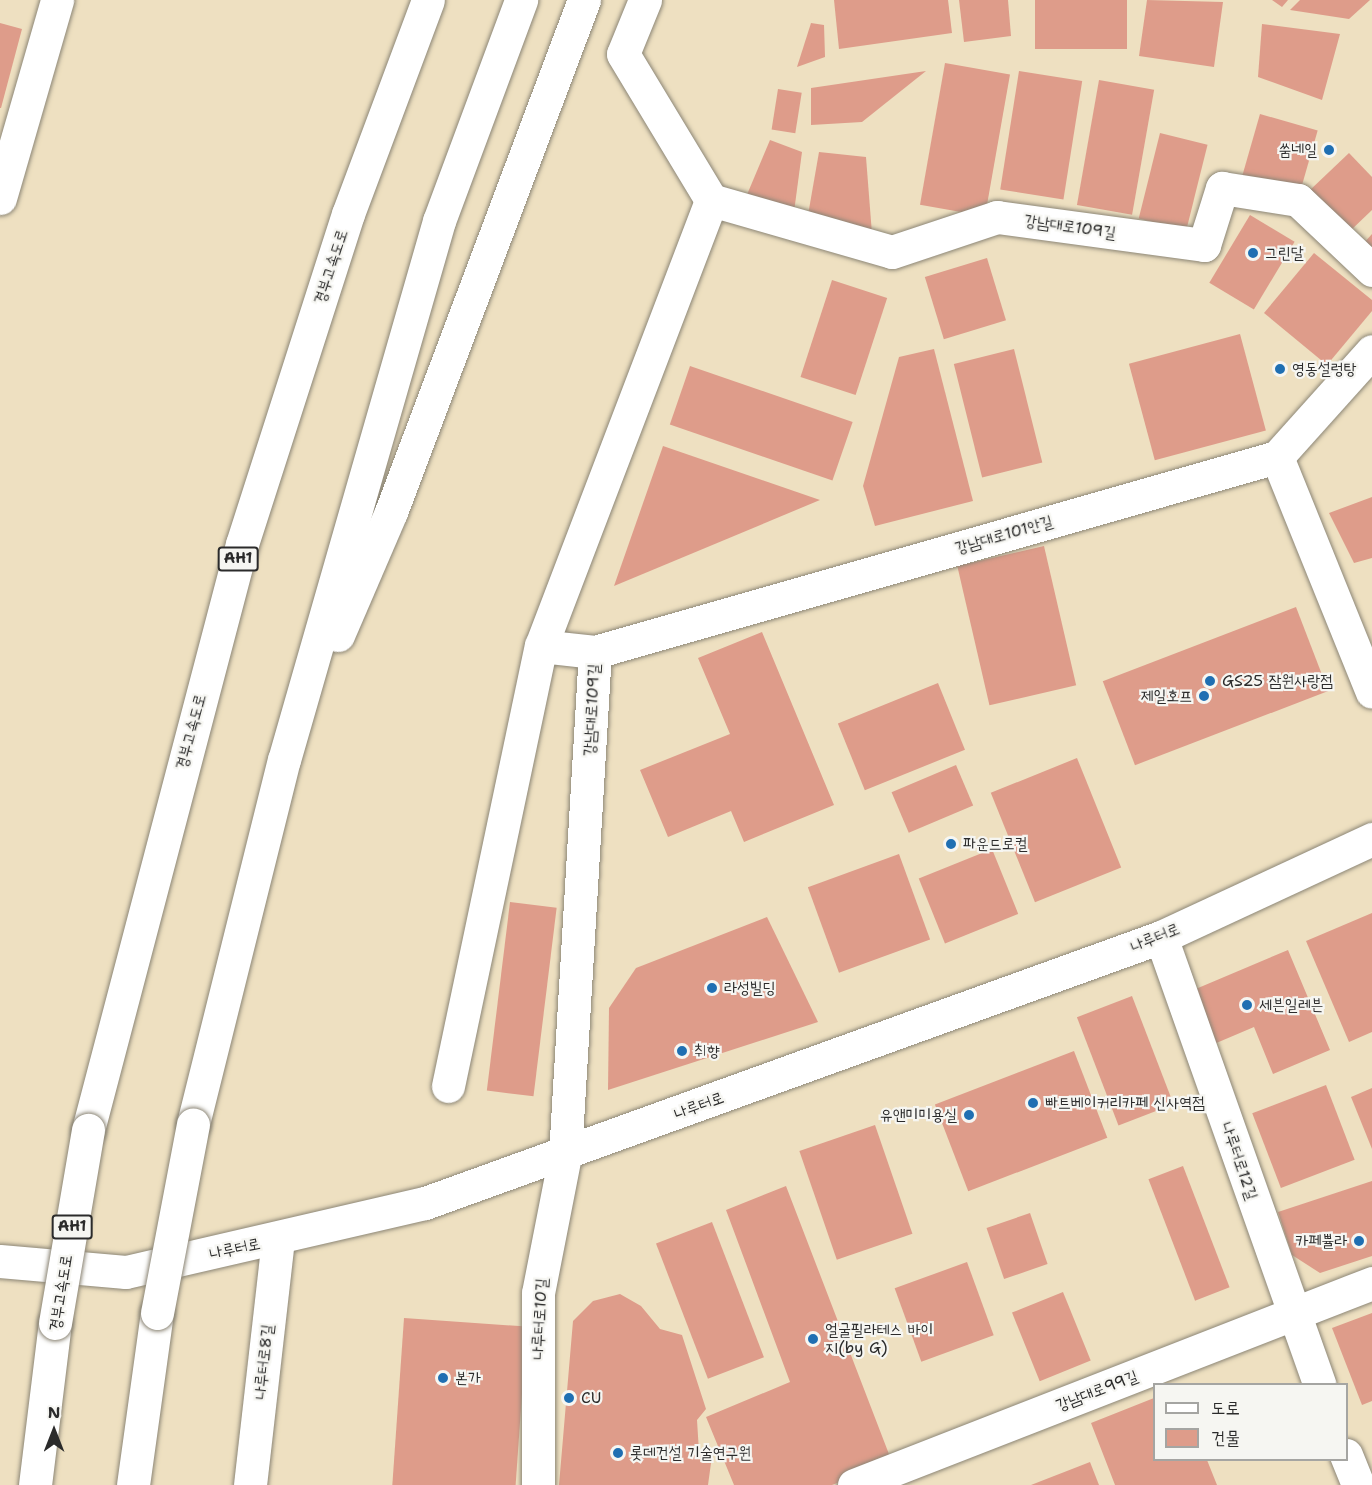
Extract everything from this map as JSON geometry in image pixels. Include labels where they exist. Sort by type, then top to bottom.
[{"type":"main road","points":[[0,198],[57,0]]},
{"type":"main road","name":"경부고속도로","points":[[35,1485],[55,1323],[88,1130],[242,544],[348,214],[428,0]]},
{"type":"main road","points":[[133,1485],[157,1313],[193,1124],[284,760],[439,221],[521,0]]},
{"type":"main road","points":[[284,760],[392,512],[584,0]]},
{"type":"main road","points":[[448,1086],[541,646],[711,201],[623,54],[645,0]]},
{"type":"main road","name":"강남대로109길","points":[[711,201],[892,252],[997,217],[1204,245],[1222,189],[1298,200],[1372,270]]},
{"type":"main road","points":[[1372,351],[1277,457],[1372,692]]},
{"type":"main road","name":"강남대로101안길","points":[[595,652],[1277,457]]},
{"type":"main road","name":"강남대로109길","points":[[541,646],[595,652],[565,1155]]},
{"type":"main road","name":"나루터로","points":[[0,1261],[126,1272],[278,1240],[425,1203],[565,1155],[1161,937],[1372,839]]},
{"type":"main road","name":"나루터로12길","points":[[1161,937],[1319,1383]]},
{"type":"main road","name":"나루터로10길","points":[[538,1485],[538,1293],[565,1155]]},
{"type":"main road","name":"나루터로8길","points":[[250,1485],[278,1240]]},
{"type":"main road","name":"강남대로99길","points":[[854,1485],[1372,1283]]},
{"type":"main road","points":[[1348,1458],[1358,1485]]},
{"type":"building","points":[[834,0],[948,0],[952,33],[839,49]]},
{"type":"building","points":[[959,0],[1008,0],[1011,36],[964,42]]},
{"type":"building","points":[[1035,0],[1127,0],[1127,49],[1035,49]]},
{"type":"building","points":[[1147,0],[1223,2],[1214,67],[1139,56]]},
{"type":"building","points":[[1272,0],[1288,0],[1282,7]]},
{"type":"building","points":[[1300,0],[1370,0],[1349,19],[1290,10]]},
{"type":"building","points":[[0,23],[22,29],[1,108],[0,108]]},
{"type":"building","points":[[811,23],[824,25],[825,57],[797,67]]},
{"type":"building","points":[[1262,24],[1340,34],[1322,100],[1258,77]]},
{"type":"building","points":[[945,63],[1010,74],[985,216],[920,205]]},
{"type":"building","points":[[926,71],[862,122],[811,125],[811,88]]},
{"type":"building","points":[[1019,71],[1082,81],[1063,200],[1000,190]]},
{"type":"building","points":[[1099,80],[1154,90],[1132,215],[1077,205]]},
{"type":"building","points":[[778,89],[802,93],[795,133],[772,129]]},
{"type":"building","points":[[1260,114],[1318,131],[1300,192],[1242,176]]},
{"type":"building","points":[[1160,133],[1208,145],[1186,230],[1139,218]]},
{"type":"building","points":[[770,140],[802,152],[794,212],[746,197]]},
{"type":"building","points":[[819,152],[866,157],[872,234],[808,215]]},
{"type":"building","points":[[1349,153],[1372,177],[1372,210],[1349,232],[1309,191]]},
{"type":"building","points":[[1250,215],[1295,242],[1254,309],[1209,283]]},
{"type":"building","points":[[1372,234],[1372,252],[1363,244]]},
{"type":"building","points":[[1314,253],[1372,300],[1372,311],[1327,365],[1264,313]]},
{"type":"building","points":[[987,258],[1006,320],[944,339],[925,277]]},
{"type":"building","points":[[832,280],[887,298],[856,395],[800,377]]},
{"type":"building","points":[[1240,334],[1266,431],[1155,460],[1129,364]]},
{"type":"building","points":[[934,349],[973,501],[875,526],[863,486],[899,357]]},
{"type":"building","points":[[1014,349],[1042,463],[982,478],[954,364]]},
{"type":"building","points":[[690,366],[853,422],[832,481],[670,425]]},
{"type":"building","points":[[663,446],[820,500],[614,586]]},
{"type":"building","points":[[1372,497],[1372,558],[1354,563],[1329,513]]},
{"type":"building","points":[[1044,546],[1076,685],[989,705],[957,566]]},
{"type":"building","points":[[1296,607],[1328,691],[1135,765],[1103,681]]},
{"type":"building","points":[[762,632],[834,805],[744,842],[731,811],[668,837],[640,770],[730,734],[698,658]]},
{"type":"building","points":[[938,683],[965,750],[865,790],[838,723]]},
{"type":"building","points":[[1077,758],[1121,867],[1035,902],[991,793]]},
{"type":"building","points":[[956,765],[973,806],[909,833],[892,792]]},
{"type":"building","points":[[992,849],[1018,914],[945,943],[919,879]]},
{"type":"building","points":[[899,854],[930,940],[839,973],[808,887]]},
{"type":"building","points":[[510,902],[557,908],[533,1096],[487,1091]]},
{"type":"building","points":[[1372,913],[1372,1032],[1349,1042],[1306,941]]},
{"type":"building","name":"라성빌딩","points":[[767,917],[818,1022],[608,1090],[609,1008],[636,968]]},
{"type":"building","points":[[1288,950],[1330,1050],[1273,1074],[1254,1027],[1214,1044],[1191,991]]},
{"type":"building","points":[[1132,996],[1174,1104],[1118,1125],[1077,1017]]},
{"type":"building","points":[[1074,1051],[1107,1138],[968,1191],[935,1104]]},
{"type":"building","points":[[1326,1085],[1355,1160],[1281,1188],[1252,1113]]},
{"type":"building","points":[[1372,1088],[1372,1149],[1351,1097]]},
{"type":"building","points":[[875,1125],[912,1234],[837,1260],[799,1151]]},
{"type":"building","points":[[1183,1166],[1230,1287],[1195,1301],[1148,1179]]},
{"type":"building","points":[[1372,1181],[1372,1256],[1320,1273],[1292,1255],[1278,1212]]},
{"type":"building","points":[[786,1186],[892,1462],[832,1485],[734,1485],[706,1417],[790,1382],[726,1210]]},
{"type":"building","points":[[1030,1213],[1048,1264],[1004,1279],[987,1228]]},
{"type":"building","points":[[712,1222],[764,1357],[708,1379],[656,1244]]},
{"type":"building","points":[[967,1262],[994,1335],[921,1362],[895,1288]]},
{"type":"building","points":[[1063,1292],[1091,1361],[1040,1381],[1012,1313]]},
{"type":"building","points":[[620,1294],[641,1306],[660,1329],[682,1335],[706,1409],[697,1420],[699,1452],[712,1456],[708,1485],[559,1485],[573,1321],[593,1301]]},
{"type":"building","points":[[1372,1313],[1372,1401],[1362,1405],[1332,1328]]},
{"type":"building","points":[[404,1318],[527,1327],[516,1485],[392,1485]]},
{"type":"building","points":[[1153,1398],[1153,1461],[1207,1461],[1217,1485],[1115,1485],[1091,1423]]},
{"type":"building","points":[[1090,1462],[1099,1485],[1031,1485]]},
{"type":"place","name":"쑴네일","points":[[1329,150]]},
{"type":"place","name":"그린달","points":[[1253,253]]},
{"type":"place","name":"영동설렁탕","points":[[1280,369]]},
{"type":"place","name":"GS25 잠원사랑점","points":[[1210,681]]},
{"type":"place","name":"제일호프","points":[[1204,696]]},
{"type":"place","name":"파운드로컬","points":[[951,844]]},
{"type":"place","name":"라성빌딩","points":[[712,988]]},
{"type":"place","name":"세븐일레븐","points":[[1247,1005]]},
{"type":"place","name":"취향","points":[[682,1051]]},
{"type":"place","name":"빠트베이커리카페 신사역점","points":[[1033,1103]]},
{"type":"place","name":"유앤미미용실","points":[[969,1115]]},
{"type":"place","name":"카페쁄라","points":[[1359,1241]]},
{"type":"place","name":"얼굴필라테스 바이 지(by G)","points":[[813,1339]]},
{"type":"place","name":"본가","points":[[443,1378]]},
{"type":"place","name":"CU","points":[[569,1398]]},
{"type":"place","name":"롯데건설 기술연구원","points":[[618,1453]]}]
